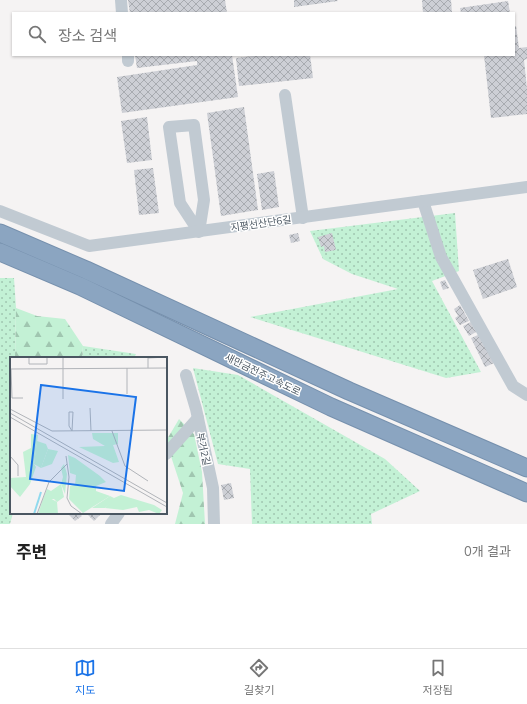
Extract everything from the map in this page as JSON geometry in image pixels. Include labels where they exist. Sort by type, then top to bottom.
[{"type":"highway","name":"새만금전주고속도로","points":[[0,233],[93,273],[349,391],[527,468]]},
{"type":"highway","name":"새만금전주고속도로","points":[[0,252],[80,286],[331,407],[527,493]]},
{"type":"street","points":[[120,0],[122,12]]},
{"type":"street","points":[[285,95],[303,218]]},
{"type":"street","points":[[194,125],[204,200],[198,232],[180,203],[170,127],[194,125]]},
{"type":"street","name":"지평선산단6길","points":[[0,211],[89,246],[527,187]]},
{"type":"street","points":[[423,201],[441,257],[513,386],[527,395]]},
{"type":"street","name":"부거2길","points":[[186,375],[198,418],[213,488],[214,524]]},
{"type":"street","points":[[167,453],[198,418]]},
{"type":"street","points":[[111,524],[118,514]]},
{"type":"green space","points":[[455,213],[459,271],[432,281],[481,372],[446,378],[250,317],[398,289],[352,274],[323,259],[310,231]]},
{"type":"green space","points":[[0,278],[14,278],[16,308],[15,357],[10,357],[10,514],[13,514],[10,524],[0,524]]},
{"type":"green space","points":[[16,308],[37,316],[65,319],[83,346],[82,357],[15,357]]},
{"type":"green space","points":[[83,346],[136,354],[134,357],[82,357]]},
{"type":"green space","points":[[193,368],[238,375],[385,459],[420,491],[371,514],[372,524],[252,524],[250,469],[218,464]]},
{"type":"green space","points":[[179,419],[194,434],[202,472],[205,524],[175,524],[183,493],[167,444],[167,439]]},
{"type":"building","points":[[128,0],[225,0],[227,12],[130,12]]},
{"type":"building","points":[[294,0],[337,0],[338,1],[294,7]]},
{"type":"building","points":[[422,0],[451,0],[452,12],[423,12]]},
{"type":"building","points":[[508,1],[510,12],[461,12],[460,8]]},
{"type":"building","points":[[516,26],[519,48],[527,47],[527,59],[524,60],[527,89],[527,114],[491,118],[484,56],[515,56]]},
{"type":"building","points":[[135,56],[232,56],[238,97],[122,113],[117,77],[197,65],[197,61],[137,68]]},
{"type":"building","points":[[252,56],[310,56],[313,78],[239,86],[236,58]]},
{"type":"building","points":[[244,107],[258,210],[221,216],[207,113]]},
{"type":"building","points":[[147,117],[152,160],[127,163],[121,121]]},
{"type":"building","points":[[153,168],[159,213],[139,215],[134,170]]},
{"type":"building","points":[[274,171],[279,207],[262,210],[257,174]]},
{"type":"building","points":[[298,233],[300,241],[291,243],[289,235]]},
{"type":"building","points":[[332,233],[336,250],[325,252],[324,246],[321,247],[318,237]]},
{"type":"building","points":[[508,259],[517,287],[483,299],[473,270]]},
{"type":"building","points":[[445,280],[449,288],[443,290],[440,282]]},
{"type":"building","points":[[460,305],[469,321],[460,325],[455,318],[458,316],[454,309]]},
{"type":"building","points":[[471,322],[476,332],[469,336],[463,326]]},
{"type":"building","points":[[478,335],[494,363],[485,367],[471,338]]},
{"type":"building","points":[[231,483],[234,498],[224,500],[221,485]]},
{"type":"building","points":[[68,514],[80,514],[82,516],[75,521]]},
{"type":"building","points":[[87,514],[101,514],[94,521]]}]
